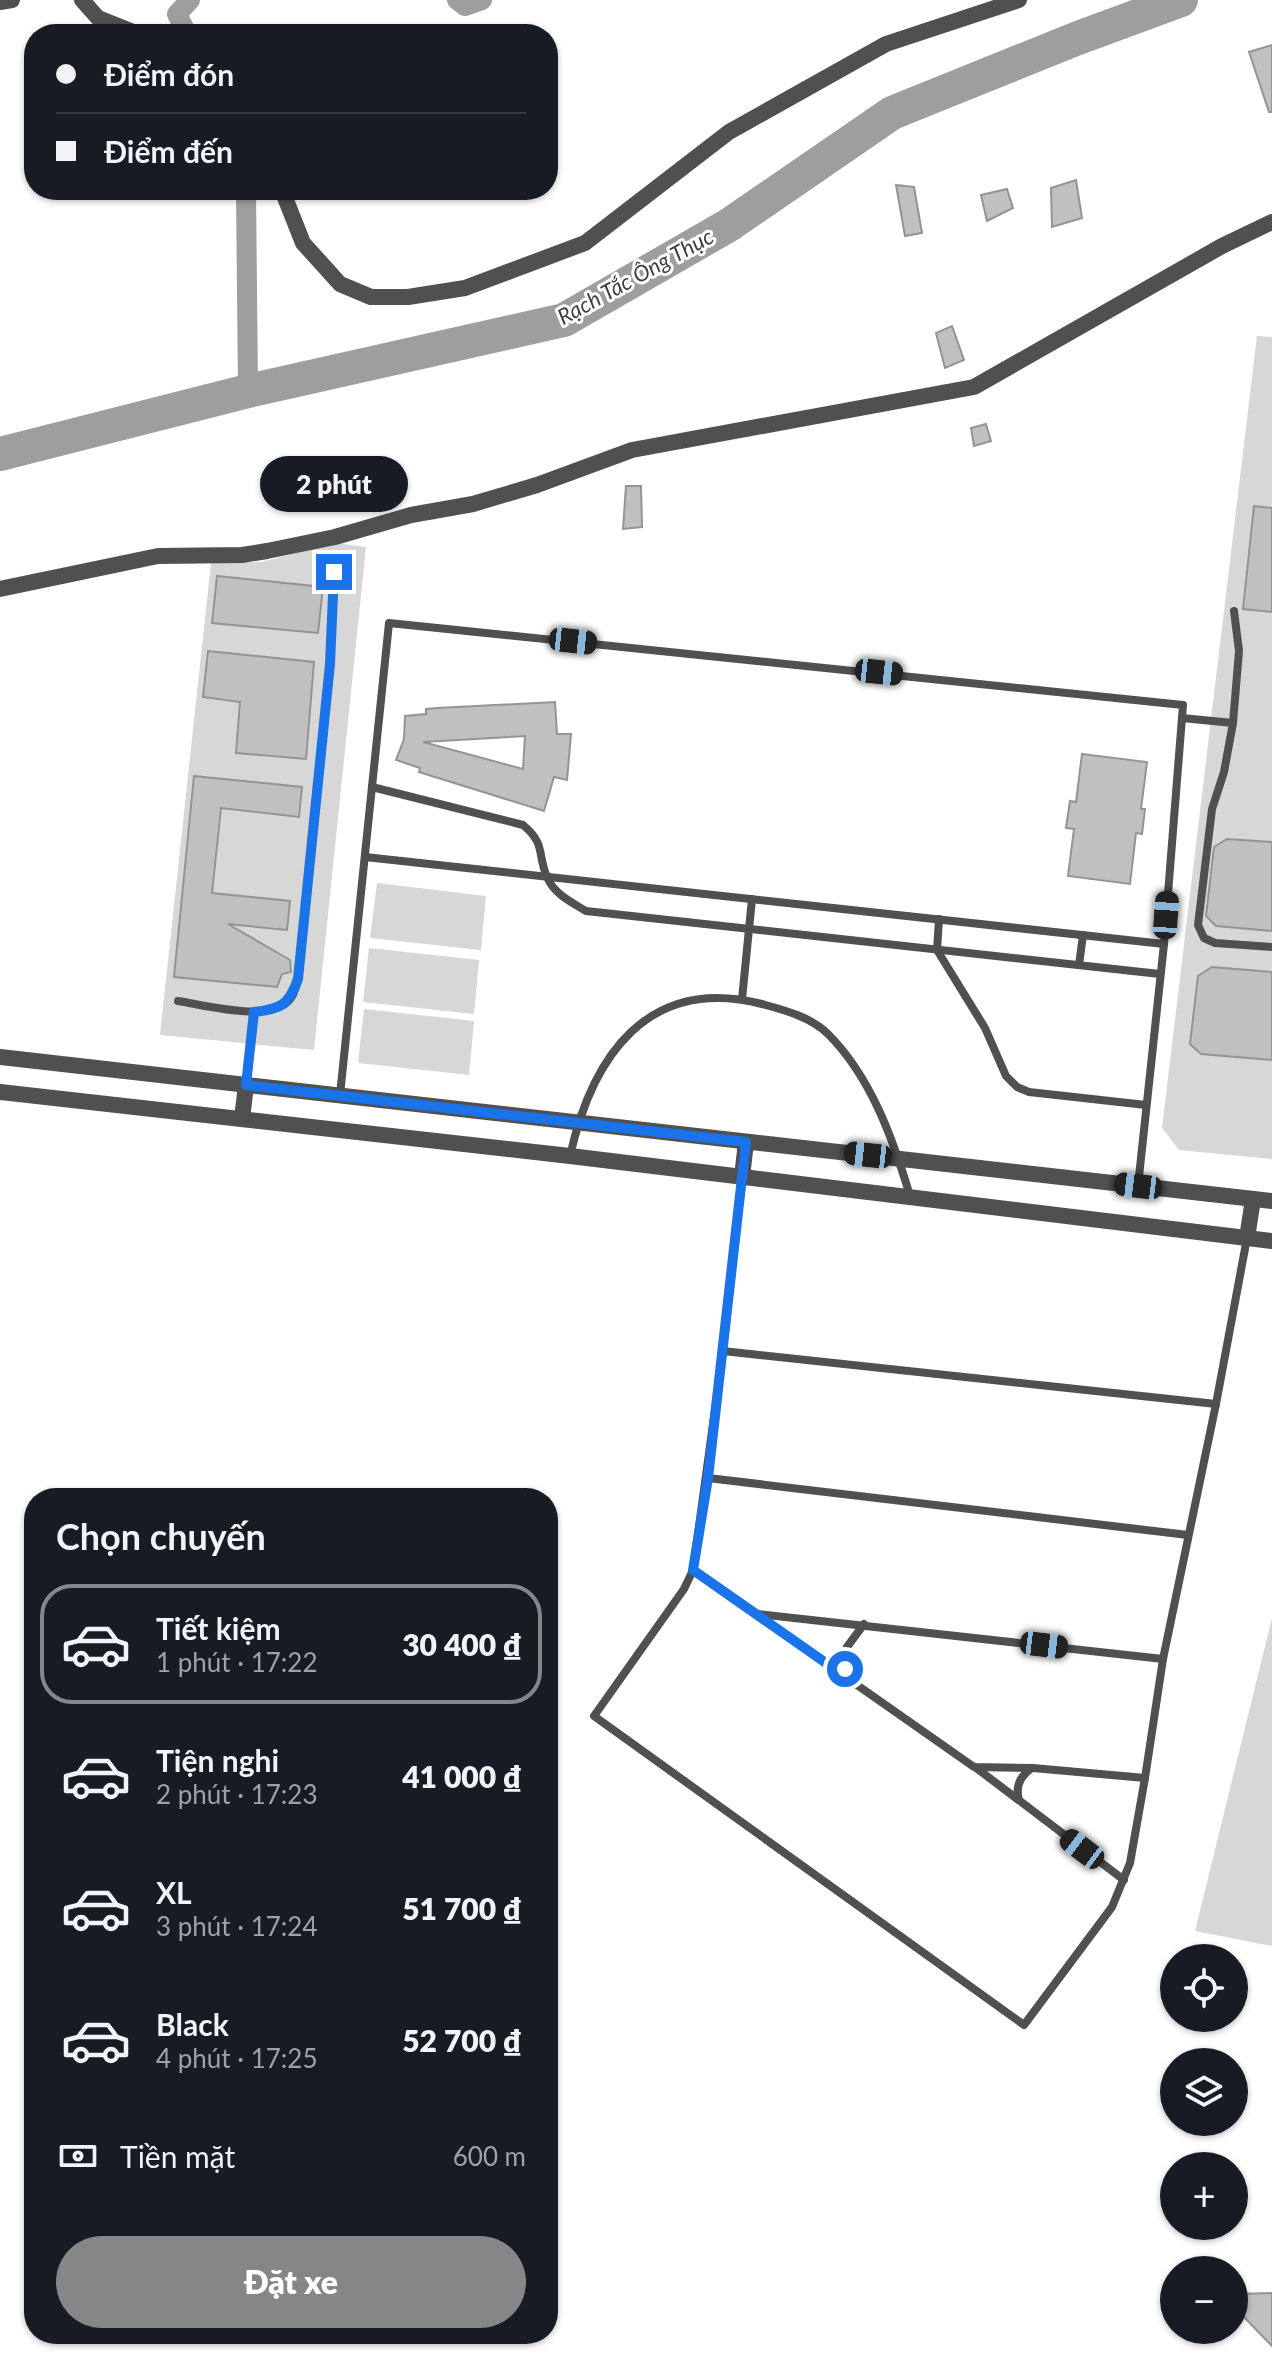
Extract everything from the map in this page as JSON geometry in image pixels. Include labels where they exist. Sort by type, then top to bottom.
[{"type":"street","points":[[0,2],[12,0]]},
{"type":"street","points":[[82,0],[98,18],[113,24]]},
{"type":"street","points":[[286,200],[303,243],[340,284],[371,297],[408,297],[465,288],[585,243],[729,132],[886,44],[1019,0]]},
{"type":"street","points":[[0,589],[37,578],[158,556],[242,555],[335,537],[411,515],[473,504],[537,485],[632,450],[974,387],[1208,253],[1272,222]]},
{"type":"street","points":[[0,1057],[1272,1201]]},
{"type":"street","points":[[242,1119],[246,1085]]},
{"type":"street","points":[[0,1092],[570,1156],[1272,1241]]},
{"type":"street","points":[[742,1177],[746,1142]]},
{"type":"street","points":[[1247,1238],[1253,1199]]},
{"type":"lane","points":[[178,1001],[254,1012],[281,1006],[291,998],[298,979],[330,664],[334,572]]},
{"type":"lane","points":[[1234,611],[1239,651],[1233,723],[1224,772],[1212,809],[1198,925],[1204,938],[1215,943],[1272,947]]},
{"type":"lane","points":[[340,1097],[389,623],[1183,705],[1164,944],[1138,1186]]},
{"type":"lane","points":[[1182,718],[1233,723]]},
{"type":"lane","points":[[372,787],[523,825],[534,834],[542,848],[547,877],[560,897],[586,911],[1160,974]]},
{"type":"lane","points":[[365,857],[1164,944]]},
{"type":"lane","points":[[742,999],[752,899]]},
{"type":"lane","points":[[939,919],[937,950],[985,1028],[1006,1076],[1017,1087],[1029,1092],[1146,1105]]},
{"type":"lane","points":[[1079,965],[1083,935]]},
{"type":"lane","points":[[570,1156],[589,1089],[614,1049],[644,1021],[688,1001],[742,999],[791,1012],[827,1032],[862,1076],[899,1158],[910,1197]]},
{"type":"lane","points":[[246,1085],[254,1012]]},
{"type":"lane","points":[[742,1177],[708,1478],[693,1570],[684,1589],[594,1716],[1024,2025],[1103,1921],[1124,1880],[1138,1826],[1163,1659],[1247,1238]]},
{"type":"lane","points":[[723,1351],[1216,1404]]},
{"type":"lane","points":[[708,1478],[1188,1535]]},
{"type":"lane","points":[[693,1570],[974,1767],[1124,1880]]},
{"type":"lane","points":[[757,1614],[865,1623],[1163,1659]]},
{"type":"lane","points":[[846,1677],[847,1647],[865,1623]]},
{"type":"lane","points":[[974,1767],[1033,1768],[1145,1778]]},
{"type":"lane","points":[[1020,1801],[1017,1792],[1019,1782],[1033,1768]]},
{"type":"shaded area","points":[[1257,336],[1272,337],[1272,1159],[1179,1150],[1162,1128]]},
{"type":"shaded area","points":[[335,543],[366,547],[314,1050],[160,1035],[211,563],[262,562]]},
{"type":"shaded area","points":[[377,883],[486,896],[481,950],[370,938]]},
{"type":"shaded area","points":[[369,948],[479,960],[474,1014],[363,1002]]},
{"type":"shaded area","points":[[364,1009],[474,1021],[469,1075],[358,1063]]},
{"type":"shaded area","points":[[1272,1618],[1272,1946],[1195,1931]]},
{"type":"building","points":[[1272,45],[1272,112],[1269,112],[1249,52]]},
{"type":"building","points":[[1076,180],[1082,218],[1052,227],[1051,188]]},
{"type":"building","points":[[896,185],[914,187],[922,233],[905,236]]},
{"type":"building","points":[[1007,189],[1013,208],[987,221],[981,195]]},
{"type":"building","points":[[952,326],[964,360],[945,368],[936,333]]},
{"type":"building","points":[[986,424],[991,441],[974,446],[971,428]]},
{"type":"building","points":[[626,486],[641,486],[642,527],[623,529]]},
{"type":"building","points":[[1254,506],[1272,508],[1272,612],[1243,609]]},
{"type":"building","points":[[217,576],[323,587],[318,633],[212,623]]},
{"type":"building","points":[[208,651],[314,662],[306,759],[236,753],[240,702],[203,697]]},
{"type":"building","points":[[555,702],[557,734],[571,734],[567,780],[554,777],[544,811],[419,772],[420,768],[396,760],[404,739],[405,716],[426,714],[426,709]],"holes":[[[525,736],[523,769],[423,742]]]},
{"type":"building","points":[[1082,754],[1147,762],[1141,809],[1145,809],[1142,834],[1136,833],[1130,884],[1068,876],[1074,829],[1066,828],[1070,801],[1076,802]]},
{"type":"building","points":[[194,776],[302,787],[299,817],[221,808],[212,893],[290,901],[287,930],[228,924],[290,960],[291,972],[282,974],[277,987],[174,977]]},
{"type":"building","points":[[1227,839],[1272,842],[1272,931],[1216,926],[1206,916],[1214,847]]},
{"type":"building","points":[[1212,967],[1272,972],[1272,1060],[1201,1054],[1190,1044],[1198,976]]},
{"type":"building","points":[[1272,2293],[1272,2346],[1248,2321],[1248,2294]]},
{"type":"waterway","points":[[182,24],[177,14],[190,0]]},
{"type":"waterway","points":[[457,0],[465,6],[482,0]]},
{"type":"waterway","name":"Rạch Tắc Ông Thục","points":[[0,454],[248,391],[564,320],[729,225],[892,113],[1181,0]]},
{"type":"waterway","points":[[246,200],[248,391]]},
{"type":"route","points":[[334,572],[330,664],[298,979],[291,998],[281,1006],[254,1012],[246,1085],[746,1142],[708,1478],[698,1555],[693,1570],[846,1677],[845,1669]]}]
